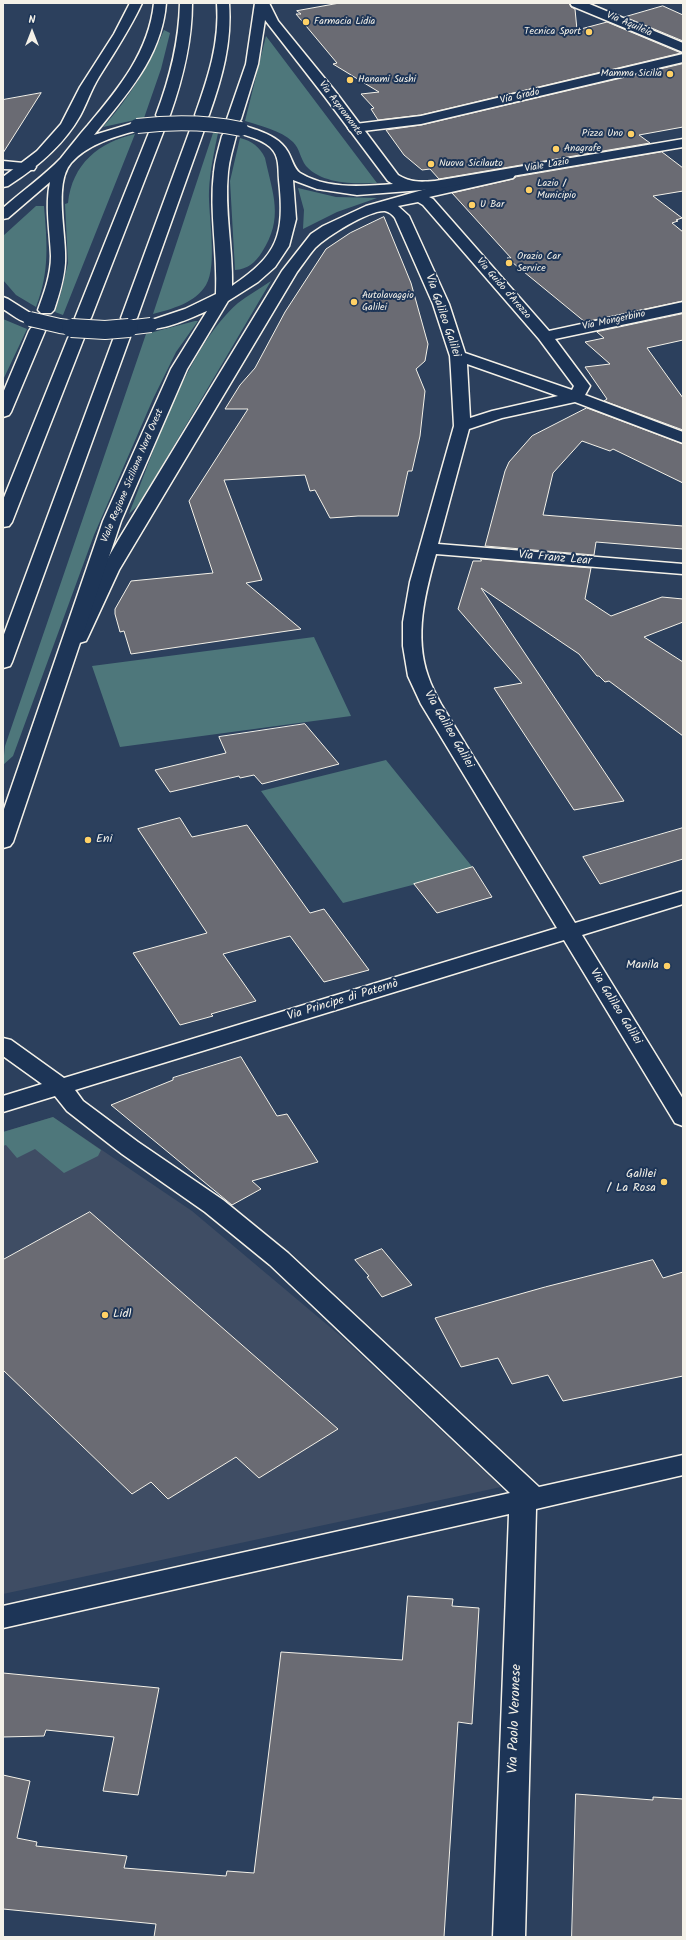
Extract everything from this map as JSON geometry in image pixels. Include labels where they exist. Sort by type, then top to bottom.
[{"type":"street","points":[[73,117],[89,83],[130,18],[136,3]]},
{"type":"street","points":[[46,310],[58,261],[54,190],[59,174],[69,158],[114,103],[140,65],[157,25],[160,3]]},
{"type":"street","points":[[163,115],[179,70],[184,49],[186,3]]},
{"type":"street","points":[[202,115],[219,66],[224,40],[225,17],[223,3]]},
{"type":"street","points":[[225,17],[229,3]]},
{"type":"street","name":"Viale Regione Siciliana Nord Ovest","points":[[3,842],[112,521],[179,369],[212,317],[222,298],[225,285],[225,270],[220,208],[220,184],[252,64],[262,3]]},
{"type":"street","name":"Via Aspromonte","points":[[262,3],[272,22],[396,181],[410,185],[435,185]]},
{"type":"street","name":"Via Aquileia","points":[[576,3],[683,48]]},
{"type":"street","name":"Via Grado","points":[[355,128],[421,120],[683,58]]},
{"type":"street","points":[[3,184],[29,166],[46,151],[73,117],[102,86]]},
{"type":"street","points":[[3,215],[91,141],[116,131],[137,126],[190,123],[212,124],[235,128],[263,137],[275,144],[281,152],[285,164],[285,180],[290,212],[288,229],[278,252],[264,270]]},
{"type":"street","points":[[83,318],[157,130]]},
{"type":"street","points":[[129,318],[197,130]]},
{"type":"street","name":"Viale Lazio","points":[[435,185],[683,143]]},
{"type":"street","points":[[5,163],[29,166]]},
{"type":"street","points":[[285,164],[295,176],[303,180],[317,185],[344,190],[380,190],[435,185]]},
{"type":"street","points":[[3,308],[31,323],[58,327],[90,330],[122,329],[151,325],[196,311],[222,298],[328,229],[371,209],[534,169]]},
{"type":"street","name":"Via Guido d'Arezzo","points":[[407,199],[421,198],[428,202],[544,336],[582,386],[576,397]]},
{"type":"street","name":"Via Galileo Galilei","points":[[371,209],[390,207],[396,209],[402,216],[441,304],[458,356],[462,426],[419,582],[412,622],[412,646],[418,676],[431,704],[683,1118]]},
{"type":"street","points":[[55,687],[110,570],[128,539],[290,271],[310,244],[328,229]]},
{"type":"street","points":[[3,302],[31,323]]},
{"type":"street","name":"Via Mongerbino","points":[[544,336],[683,307]]},
{"type":"street","points":[[3,412],[31,323]]},
{"type":"street","points":[[3,662],[122,337]]},
{"type":"street","points":[[3,522],[76,338]]},
{"type":"street","points":[[458,356],[576,397],[683,438]]},
{"type":"street","points":[[462,426],[498,414],[576,397]]},
{"type":"street","name":"Via Franz Lear","points":[[428,548],[683,569]]},
{"type":"street","name":"Via Principe di Paternò","points":[[3,1104],[569,933],[683,897]]},
{"type":"street","points":[[3,1045],[61,1087],[75,1106],[130,1148],[214,1206],[279,1259],[528,1500]]},
{"type":"street","points":[[3,1617],[683,1465]]},
{"type":"street","name":"Via Paolo Veronese","points":[[509,1937],[528,1500]]},
{"type":"shaded area","points":[[53,1117],[192,1211],[343,1338],[501,1487],[3,1594],[3,1132]]},
{"type":"green space","points":[[164,30],[170,33],[161,69],[144,118],[103,127],[138,81]]},
{"type":"green space","points":[[266,36],[377,183],[349,183],[329,180],[313,172],[306,166],[299,151],[293,142],[288,138],[270,129],[245,121]]},
{"type":"green space","points":[[213,133],[218,133],[211,169],[209,191],[212,240],[210,276],[206,285],[201,291],[189,301],[153,314]]},
{"type":"green space","points":[[135,134],[63,315],[55,312],[68,263],[65,204],[68,203],[75,177],[81,166],[99,149],[122,138]]},
{"type":"green space","points":[[240,138],[255,145],[265,158],[275,206],[275,217],[269,240],[259,256],[247,267],[235,270],[230,181]]},
{"type":"green space","points":[[298,188],[336,197],[377,198],[337,212],[303,229],[304,210]]},
{"type":"green space","points":[[36,206],[44,206],[46,256],[44,281],[36,307],[16,295],[3,280],[3,236]]},
{"type":"green space","points":[[271,281],[140,503],[129,514],[174,402],[203,346],[220,322],[238,303]]},
{"type":"green space","points":[[3,319],[27,329],[3,380]]},
{"type":"green space","points":[[198,321],[176,352],[153,399],[94,535],[13,756],[3,765],[5,746],[146,334]]},
{"type":"green space","points":[[314,637],[351,716],[120,747],[92,666]]},
{"type":"green space","points":[[386,760],[474,869],[343,903],[261,791]]},
{"type":"green space","points":[[53,1117],[101,1150],[98,1156],[64,1173],[35,1149],[17,1158],[6,1145],[3,1146],[3,1132]]},
{"type":"building","points":[[340,3],[569,3],[571,7],[575,9],[577,30],[607,22],[681,53],[421,115],[378,120],[371,109],[374,108],[361,94],[379,92],[333,64],[337,63],[296,14],[301,14],[297,11]]},
{"type":"building","points":[[663,6],[683,15],[683,41],[625,17]]},
{"type":"building","points":[[683,64],[683,127],[639,135],[650,143],[439,179],[430,169],[422,170],[404,155],[386,130],[421,125]]},
{"type":"building","points":[[41,93],[3,153],[3,100]]},
{"type":"building","points":[[662,152],[683,168],[683,191],[653,196],[682,218],[672,223],[683,232],[683,301],[585,322],[507,258],[511,258],[452,193],[513,179],[516,177]]},
{"type":"building","points":[[384,217],[411,283],[428,344],[425,361],[416,369],[425,391],[420,436],[412,471],[408,471],[398,516],[330,518],[315,490],[310,491],[305,475],[224,480],[262,580],[246,583],[301,629],[131,654],[124,631],[120,632],[115,609],[131,581],[213,573],[189,501],[248,409],[225,409],[240,385],[255,368],[285,312],[326,249],[350,233]]},
{"type":"building","points":[[683,314],[683,340],[647,348],[683,398],[683,430],[604,401],[607,399],[585,367],[610,364],[585,342],[604,338],[597,332]]},
{"type":"building","points":[[587,408],[683,444],[683,483],[613,449],[610,451],[582,441],[553,473],[543,515],[683,526],[683,549],[596,542],[594,555],[485,546],[505,471],[509,462],[532,436]]},
{"type":"building","points":[[481,559],[591,568],[585,599],[611,616],[662,597],[683,599],[683,622],[644,637],[683,662],[683,736],[609,681],[605,682],[597,676],[579,654],[481,588],[624,801],[574,810],[494,688],[522,683],[458,609],[473,561],[481,561]]},
{"type":"building","points":[[305,724],[339,764],[262,784],[254,775],[240,778],[239,776],[170,792],[155,770],[226,753],[219,737]]},
{"type":"building","points":[[180,818],[192,837],[247,825],[310,913],[324,909],[369,970],[324,982],[290,936],[223,954],[256,1001],[211,1014],[213,1016],[180,1025],[133,953],[207,933],[138,829]]},
{"type":"building","points":[[683,828],[683,859],[600,884],[583,857]]},
{"type":"building","points":[[473,867],[492,897],[437,913],[414,884]]},
{"type":"building","points":[[241,1057],[277,1116],[287,1114],[318,1162],[252,1181],[261,1189],[232,1205],[111,1105],[173,1080],[173,1078]]},
{"type":"building","name":"Lidl","points":[[90,1212],[338,1429],[259,1478],[236,1457],[168,1499],[151,1482],[132,1494],[3,1370],[3,1260]]},
{"type":"building","points":[[382,1249],[412,1285],[382,1297],[367,1277],[369,1276],[355,1260]]},
{"type":"building","points":[[653,1260],[663,1278],[683,1272],[683,1376],[563,1401],[548,1375],[512,1384],[498,1358],[461,1367],[435,1318],[545,1287]]},
{"type":"building","points":[[408,1596],[453,1599],[452,1606],[479,1608],[472,1724],[458,1722],[444,1937],[154,1937],[156,1924],[3,1909],[3,1775],[30,1781],[17,1838],[37,1842],[36,1846],[127,1856],[124,1868],[226,1876],[227,1871],[254,1873],[281,1652],[402,1660]]},
{"type":"building","points":[[3,1673],[159,1688],[138,1795],[103,1791],[114,1737],[46,1730],[44,1736],[3,1737]]},
{"type":"building","points":[[576,1794],[653,1800],[653,1797],[683,1799],[683,1937],[572,1937]]},
{"type":"place","name":"Farmacia Lidia","points":[[306,22]]},
{"type":"place","name":"Tecnica Sport","points":[[589,32]]},
{"type":"place","name":"Mamma Sicilia","points":[[670,74]]},
{"type":"place","name":"Hanami Sushi","points":[[350,80]]},
{"type":"place","name":"Pizza Uno","points":[[631,134]]},
{"type":"place","name":"Anagrafe","points":[[556,149]]},
{"type":"place","name":"Nuova Sicilauto","points":[[431,164]]},
{"type":"place","name":"Lazio / Municipio","points":[[529,190]]},
{"type":"place","name":"U Bar","points":[[472,205]]},
{"type":"place","name":"Orazio Car Service","points":[[509,263]]},
{"type":"place","name":"Autolavaggio Galilei","points":[[354,302]]},
{"type":"place","name":"Eni","points":[[88,840]]},
{"type":"place","name":"Manila","points":[[667,966]]},
{"type":"place","name":"Galilei / La Rosa","points":[[664,1182]]},
{"type":"place","name":"Lidl","points":[[105,1315]]}]
